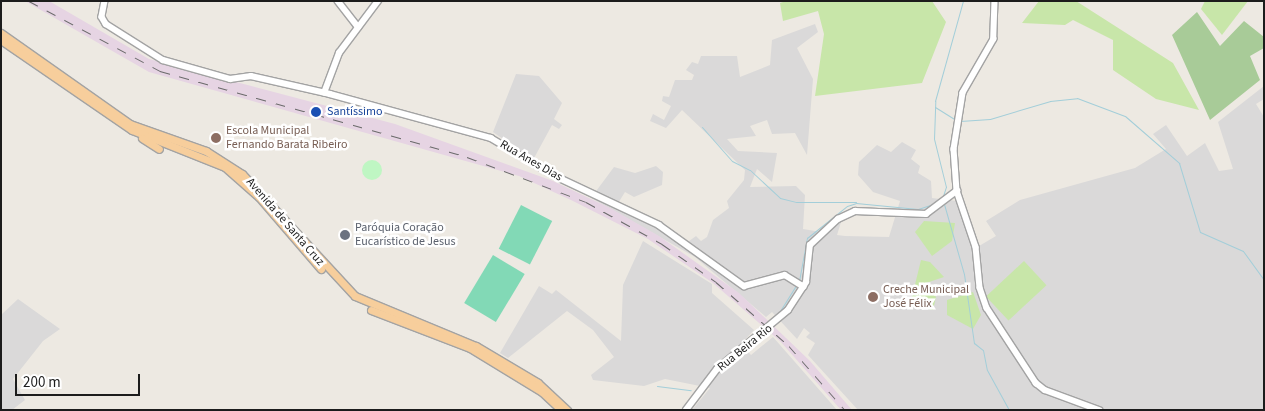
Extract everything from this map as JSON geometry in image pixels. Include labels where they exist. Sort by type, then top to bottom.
[{"type":"main road","name":"Avenida de Santa Cruz","points":[[1,33],[130,124],[206,151],[242,174],[355,296],[476,346],[538,383],[567,410]]},
{"type":"main road","name":"Avenida de Santa Cruz","points":[[1,40],[136,133],[225,167],[256,193],[335,286],[356,302],[470,348],[542,392],[561,410]]},
{"type":"main road","points":[[136,133],[159,148]]},
{"type":"street","name":"Rua Anes Dias","points":[[105,1],[102,12],[106,24],[148,53],[238,79],[256,77],[324,93],[498,141],[555,176],[659,225],[744,286],[785,275],[802,285]]},
{"type":"street","points":[[338,1],[358,27]]},
{"type":"street","points":[[324,93],[339,53],[378,1]]},
{"type":"street","points":[[995,1],[994,39],[963,93],[957,121],[953,158],[957,190],[976,247],[985,303],[1040,387],[1099,410]]},
{"type":"street","name":"Rua Beira Rio","points":[[686,410],[717,369],[777,322],[802,285],[810,245],[843,215],[860,211],[915,215],[944,202],[957,190]]},
{"type":"shaded area","points":[[25,1],[49,1],[149,59],[395,124],[553,181],[610,208],[659,236],[739,293],[810,361],[852,410],[841,410],[780,341],[713,283],[648,239],[573,201],[519,176],[149,72]]},
{"type":"shaded area","points":[[815,24],[818,32],[797,48],[813,79],[807,155],[795,133],[772,134],[767,120],[750,126],[756,136],[727,139],[738,151],[777,153],[772,182],[757,169],[750,187],[796,186],[805,195],[803,229],[827,233],[842,219],[837,235],[889,237],[900,201],[873,192],[858,175],[859,162],[877,145],[891,152],[902,142],[916,150],[911,159],[920,166],[918,173],[931,181],[932,198],[957,201],[974,249],[996,236],[986,221],[1020,200],[1135,168],[1166,149],[1153,134],[1166,125],[1187,156],[1205,143],[1219,171],[1233,169],[1218,122],[1264,86],[1264,99],[1256,104],[1264,117],[1264,410],[858,410],[808,355],[815,343],[806,337],[810,333],[804,328],[797,339],[772,312],[766,317],[695,257],[591,198],[614,167],[635,173],[656,166],[663,172],[662,185],[634,197],[625,192],[617,205],[685,244],[696,236],[701,241],[707,237],[713,220],[729,208],[727,201],[744,180],[745,170],[682,110],[666,128],[650,121],[653,114],[664,120],[671,106],[662,101],[663,96],[669,97],[675,80],[692,80],[694,75],[686,70],[692,62],[698,64],[701,56],[737,56],[740,77],[770,65],[772,40]]},
{"type":"shaded area","points":[[516,74],[539,76],[562,103],[554,119],[562,125],[559,129],[552,125],[533,160],[493,132]]},
{"type":"shaded area","points":[[643,241],[712,284],[712,293],[754,330],[741,344],[751,355],[773,337],[837,410],[692,410],[710,388],[665,379],[644,386],[593,380],[591,375],[614,357],[593,330],[567,311],[508,358],[500,353],[539,286],[552,294],[556,290],[621,341],[623,285]]},
{"type":"shaded area","points":[[18,299],[60,329],[43,341],[13,379],[25,400],[12,410],[1,410],[1,315]]},
{"type":"green space","points":[[786,1],[932,1],[946,22],[922,83],[815,96],[824,34],[818,11],[783,21],[780,3]]},
{"type":"green space","points":[[1039,1],[1076,1],[1173,63],[1199,110],[1156,99],[1113,70],[1113,40],[1073,20],[1065,25],[1022,23]]},
{"type":"green space","points":[[1205,1],[1248,1],[1222,35],[1201,9]]},
{"type":"green space","points":[[1197,12],[1220,46],[1244,21],[1264,37],[1264,48],[1250,56],[1260,80],[1210,120],[1172,35]]},
{"type":"green space","points":[[372,160],[379,163],[382,170],[379,177],[372,180],[365,177],[362,170],[365,163]]},
{"type":"green space","points":[[521,205],[552,221],[530,265],[499,249]]},
{"type":"green space","points":[[924,221],[955,223],[952,241],[932,256],[915,232]]},
{"type":"green space","points":[[493,255],[525,274],[496,322],[464,303]]},
{"type":"green space","points":[[921,260],[930,262],[944,277],[926,283],[936,297],[933,310],[910,305]]},
{"type":"green space","points":[[1024,261],[1047,285],[1008,321],[986,296]]},
{"type":"green space","points":[[973,292],[981,315],[973,329],[947,315],[947,300]]},
{"type":"waterway","points":[[942,199],[946,187],[934,139],[935,101],[963,1]]},
{"type":"waterway","points":[[960,121],[990,119],[1050,101],[1077,98],[1125,116],[1179,163],[1200,232],[1243,251],[1264,280]]},
{"type":"waterway","points":[[935,107],[956,120]]},
{"type":"waterway","points":[[702,127],[732,161],[750,170],[780,198],[796,202],[856,202]]},
{"type":"waterway","points":[[799,281],[807,238],[847,206],[856,203],[918,209],[937,203]]},
{"type":"waterway","points":[[944,204],[964,274],[974,343],[983,350],[987,370],[1009,410]]},
{"type":"waterway","points":[[780,311],[797,284]]},
{"type":"waterway","points":[[657,386],[691,390]]},
{"type":"railway","points":[[29,1],[160,71],[467,157],[586,202],[662,244],[716,282],[789,346],[845,410]]},
{"type":"place","name":"Santíssimo","points":[[316,112]]},
{"type":"place","name":"Escola Municipal Fernando Barata Ribeiro","points":[[216,138]]},
{"type":"place","name":"Paróquia Coração Eucarístico de Jesus","points":[[345,235]]},
{"type":"place","name":"Creche Municipal José Félix","points":[[873,297]]}]
